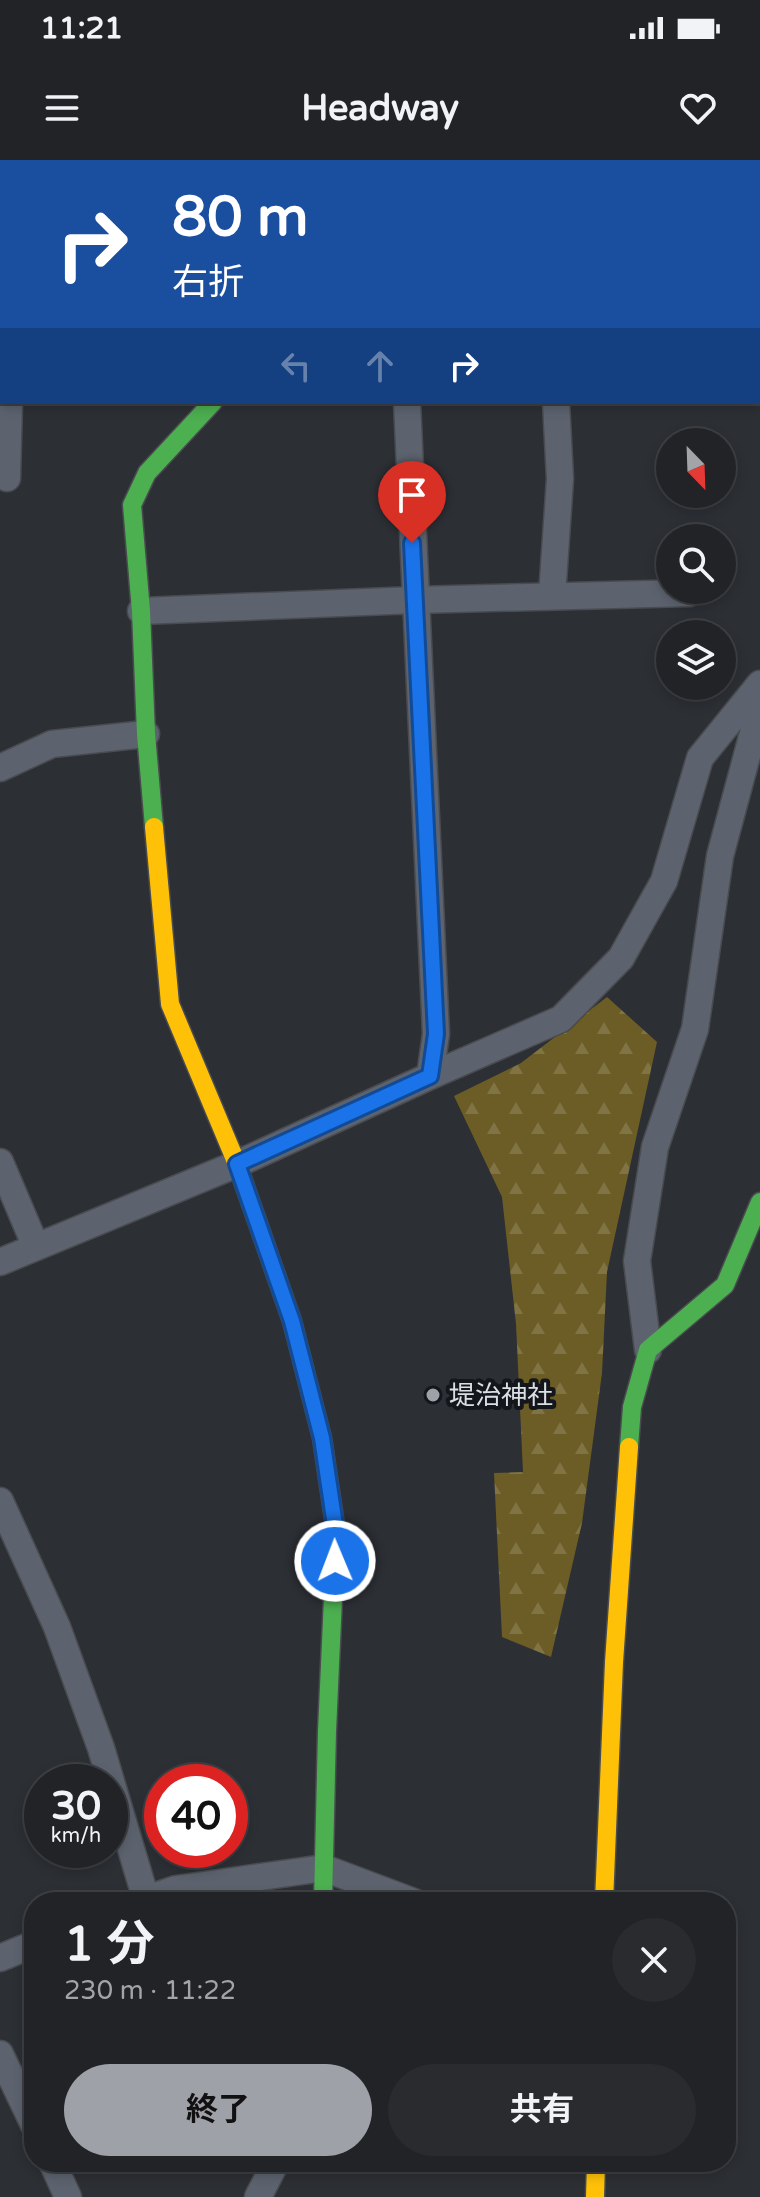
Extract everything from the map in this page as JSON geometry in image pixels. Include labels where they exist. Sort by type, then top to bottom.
[{"type":"street","points":[[7,478],[9,404]]},
{"type":"street","points":[[211,404],[147,473],[132,505],[141,611],[146,734],[170,1004],[237,1164],[292,1321],[322,1438],[336,1532],[323,1892]]},
{"type":"street","points":[[407,404],[436,1034],[430,1076]]},
{"type":"street","points":[[552,596],[560,479],[556,404]]},
{"type":"street","points":[[141,611],[656,594]]},
{"type":"street","points":[[0,1262],[237,1164],[561,1019],[621,958],[664,881],[700,758],[760,684]]},
{"type":"street","points":[[604,1892],[614,1662],[632,1407],[648,1350],[637,1261],[655,1147],[695,1029],[720,856],[760,707]]},
{"type":"street","points":[[0,768],[52,744],[146,734]]},
{"type":"street","points":[[0,1162],[36,1247]]},
{"type":"street","points":[[648,1350],[725,1285],[760,1202]]},
{"type":"street","points":[[0,1501],[57,1627],[101,1748],[140,1892]]},
{"type":"street","points":[[167,1892],[324,1868],[388,1892]]},
{"type":"street","points":[[0,1958],[24,1948]]},
{"type":"street","points":[[0,2054],[24,2104]]},
{"type":"street","points":[[57,2172],[68,2197]]},
{"type":"street","points":[[258,2197],[271,2172]]},
{"type":"street","points":[[594,2195],[595,2172]]},
{"type":"green space","points":[[607,997],[657,1042],[607,1272],[602,1373],[582,1523],[551,1657],[502,1637],[494,1473],[523,1472],[516,1324],[502,1197],[454,1096],[521,1063]]},
{"type":"traffic: fast","points":[[154,827],[132,505],[147,473],[211,404]]},
{"type":"traffic: fast","points":[[629,1447],[632,1407],[648,1350],[725,1285],[760,1202]]},
{"type":"traffic: fast","points":[[256,1218],[292,1321],[322,1438],[336,1532],[323,1892]]},
{"type":"traffic: slow","points":[[154,827],[170,1004],[237,1164],[256,1218]]},
{"type":"traffic: slow","points":[[604,1892],[614,1662],[629,1447]]},
{"type":"traffic: slow","points":[[595,2197],[596,2172]]},
{"type":"place","name":"堤治神社","points":[[433,1395]]},
{"type":"route","points":[[335,1561],[336,1532],[322,1438],[292,1321],[237,1164],[430,1076],[436,1034],[412,543]]}]
